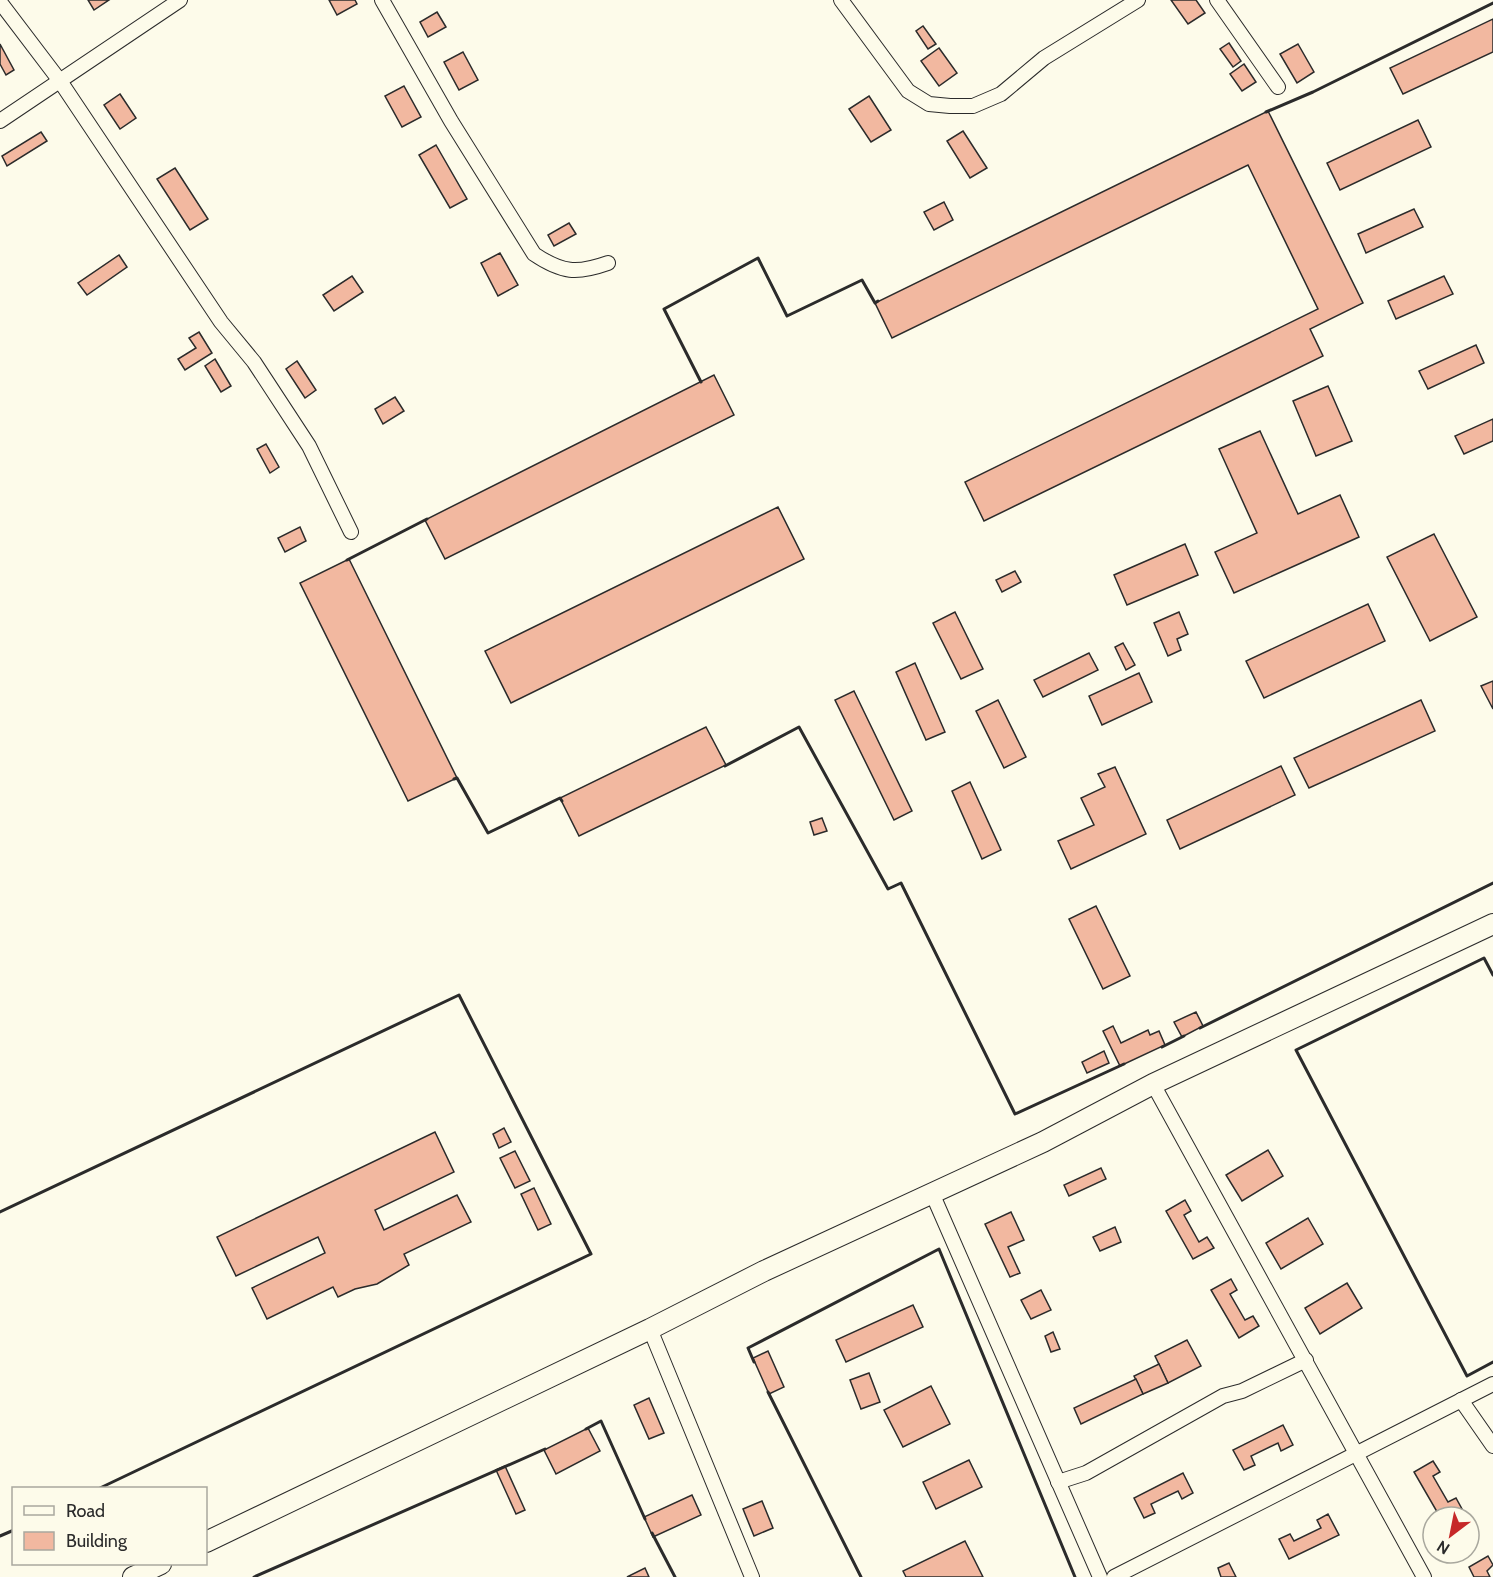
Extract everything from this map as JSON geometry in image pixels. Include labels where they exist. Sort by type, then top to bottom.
[{"type":"main road","points":[[207,1542],[650,1329],[764,1271],[1043,1142],[1153,1084],[1493,924]]},
{"type":"main road","points":[[133,1577],[157,1565]]},
{"type":"street","points":[[0,121],[180,0]]},
{"type":"street","points":[[382,0],[451,121],[534,254],[552,267],[572,271],[588,270],[608,263]]},
{"type":"street","points":[[841,0],[908,92],[929,104],[950,106],[973,106],[1000,94],[1044,58],[1138,0]]},
{"type":"street","points":[[1217,0],[1278,87]]},
{"type":"street","points":[[0,2],[60,81],[221,322],[254,362],[309,446],[351,532]]},
{"type":"street","points":[[1153,1084],[1424,1577]]},
{"type":"street","points":[[932,1193],[1100,1577]]},
{"type":"street","points":[[650,1329],[752,1577]]},
{"type":"street","points":[[1058,1482],[1086,1473],[1223,1396],[1242,1391],[1306,1360]]},
{"type":"street","points":[[1114,1577],[1493,1384]]},
{"type":"street","points":[[1461,1400],[1493,1446]]},
{"type":"building","points":[[88,0],[109,0],[94,10]]},
{"type":"building","points":[[329,0],[355,0],[357,4],[337,15]]},
{"type":"building","points":[[1171,0],[1196,0],[1205,13],[1188,24]]},
{"type":"building","points":[[437,12],[446,27],[428,37],[420,22]]},
{"type":"building","points":[[1493,19],[1493,52],[1403,94],[1390,68]]},
{"type":"building","points":[[923,26],[936,44],[928,49],[916,31]]},
{"type":"building","points":[[1229,43],[1241,61],[1233,67],[1220,49]]},
{"type":"building","points":[[0,44],[14,70],[6,75],[0,64]]},
{"type":"building","points":[[1298,44],[1314,72],[1297,83],[1280,54]]},
{"type":"building","points":[[939,48],[957,73],[939,86],[921,61]]},
{"type":"building","points":[[463,52],[478,80],[459,90],[444,62]]},
{"type":"building","points":[[1244,64],[1256,82],[1242,91],[1230,74]]},
{"type":"building","points":[[404,86],[421,117],[402,127],[385,96]]},
{"type":"building","points":[[120,94],[136,118],[120,129],[104,105]]},
{"type":"building","points":[[869,96],[891,130],[871,142],[849,109]]},
{"type":"building","points":[[1268,111],[1363,303],[1310,329],[1323,356],[984,521],[965,482],[1318,309],[1248,165],[892,338],[875,303]]},
{"type":"building","points":[[1418,120],[1431,147],[1340,190],[1327,163]]},
{"type":"building","points":[[963,131],[987,168],[970,178],[947,141]]},
{"type":"building","points":[[41,132],[47,141],[7,166],[2,156]]},
{"type":"building","points":[[436,145],[467,199],[450,208],[419,155]]},
{"type":"building","points":[[175,168],[208,219],[190,230],[157,179]]},
{"type":"building","points":[[944,202],[953,220],[934,230],[924,212]]},
{"type":"building","points":[[1414,209],[1423,227],[1366,253],[1358,234]]},
{"type":"building","points":[[569,223],[576,234],[554,246],[548,235]]},
{"type":"building","points":[[500,253],[518,285],[498,296],[481,263]]},
{"type":"building","points":[[119,255],[127,267],[87,295],[78,283]]},
{"type":"building","points":[[352,276],[363,292],[334,311],[323,295]]},
{"type":"building","points":[[1444,276],[1453,294],[1396,319],[1388,301]]},
{"type":"building","points":[[199,332],[212,353],[185,370],[178,359],[196,348],[189,338]]},
{"type":"building","points":[[1476,345],[1484,363],[1428,389],[1419,371]]},
{"type":"building","points":[[215,359],[231,386],[221,392],[205,366]]},
{"type":"building","points":[[297,361],[316,390],[305,398],[286,369]]},
{"type":"building","points":[[714,375],[734,415],[445,559],[425,520]]},
{"type":"building","points":[[1328,386],[1352,441],[1316,456],[1293,401]]},
{"type":"building","points":[[395,397],[404,411],[383,424],[375,409]]},
{"type":"building","points":[[1493,419],[1493,441],[1464,454],[1455,436]]},
{"type":"building","points":[[1260,431],[1298,514],[1340,495],[1359,537],[1234,593],[1215,552],[1257,533],[1219,449]]},
{"type":"building","points":[[266,444],[279,467],[270,473],[257,449]]},
{"type":"building","points":[[778,507],[804,559],[511,703],[485,651]]},
{"type":"building","points":[[300,527],[306,541],[285,552],[278,538]]},
{"type":"building","points":[[1434,534],[1477,617],[1430,641],[1387,557]]},
{"type":"building","points":[[1185,544],[1198,575],[1127,605],[1114,575]]},
{"type":"building","points":[[349,559],[457,778],[408,801],[300,583]]},
{"type":"building","points":[[1015,571],[1021,582],[1002,592],[996,580]]},
{"type":"building","points":[[1368,604],[1385,641],[1264,698],[1246,661]]},
{"type":"building","points":[[955,612],[983,669],[961,679],[933,623]]},
{"type":"building","points":[[1179,612],[1188,634],[1177,639],[1181,650],[1168,656],[1154,623]]},
{"type":"building","points":[[1123,643],[1135,665],[1126,670],[1115,647]]},
{"type":"building","points":[[1089,653],[1098,670],[1043,697],[1034,680]]},
{"type":"building","points":[[915,663],[945,732],[926,740],[896,672]]},
{"type":"building","points":[[1139,673],[1152,702],[1102,725],[1089,696]]},
{"type":"building","points":[[1493,681],[1493,709],[1481,686]]},
{"type":"building","points":[[854,691],[912,811],[894,820],[835,700]]},
{"type":"building","points":[[998,700],[1026,757],[1004,768],[976,711]]},
{"type":"building","points":[[1421,700],[1435,731],[1309,788],[1294,758]]},
{"type":"building","points":[[706,727],[726,765],[579,836],[560,798]]},
{"type":"building","points":[[1281,766],[1295,795],[1180,849],[1167,820]]},
{"type":"building","points":[[1115,767],[1146,834],[1071,869],[1058,841],[1094,825],[1081,798],[1105,787],[1098,774]]},
{"type":"building","points":[[970,782],[1001,850],[982,859],[952,791]]},
{"type":"building","points":[[822,818],[827,831],[814,835],[810,822]]},
{"type":"building","points":[[1096,906],[1130,976],[1103,989],[1069,919]]},
{"type":"building","points":[[1196,1012],[1203,1026],[1182,1037],[1174,1022]]},
{"type":"building","points":[[1113,1026],[1121,1043],[1148,1030],[1150,1035],[1159,1031],[1165,1045],[1120,1066],[1103,1031]]},
{"type":"building","points":[[1104,1051],[1109,1063],[1087,1073],[1082,1062]]},
{"type":"building","points":[[504,1128],[511,1142],[499,1148],[493,1134]]},
{"type":"building","points":[[435,1132],[454,1172],[375,1210],[384,1230],[457,1195],[471,1222],[404,1254],[409,1265],[377,1284],[355,1289],[338,1297],[333,1287],[267,1319],[252,1288],[325,1253],[318,1237],[236,1276],[217,1237]]},
{"type":"building","points":[[1268,1150],[1283,1176],[1242,1201],[1226,1175]]},
{"type":"building","points":[[515,1151],[530,1181],[515,1188],[500,1158]]},
{"type":"building","points":[[1101,1168],[1106,1179],[1069,1196],[1064,1185]]},
{"type":"building","points":[[534,1188],[551,1224],[538,1230],[521,1194]]},
{"type":"building","points":[[1185,1200],[1191,1211],[1184,1215],[1199,1242],[1207,1237],[1214,1248],[1193,1259],[1166,1211]]},
{"type":"building","points":[[1011,1212],[1024,1240],[1008,1247],[1020,1273],[1010,1277],[985,1224]]},
{"type":"building","points":[[1308,1218],[1323,1244],[1281,1269],[1266,1243]]},
{"type":"building","points":[[1115,1227],[1121,1242],[1100,1251],[1093,1237]]},
{"type":"building","points":[[1231,1279],[1237,1290],[1230,1294],[1245,1320],[1253,1316],[1259,1326],[1239,1338],[1211,1290]]},
{"type":"building","points":[[1347,1283],[1362,1308],[1320,1334],[1305,1308]]},
{"type":"building","points":[[1041,1290],[1051,1310],[1031,1319],[1021,1300]]},
{"type":"building","points":[[913,1305],[923,1327],[846,1362],[836,1340]]},
{"type":"building","points":[[1053,1332],[1060,1349],[1051,1352],[1045,1336]]},
{"type":"building","points":[[1187,1340],[1201,1366],[1168,1383],[1155,1356]]},
{"type":"building","points":[[768,1351],[784,1387],[769,1394],[753,1358]]},
{"type":"building","points":[[1159,1364],[1168,1383],[1143,1394],[1134,1376]]},
{"type":"building","points":[[869,1373],[880,1402],[861,1409],[850,1380]]},
{"type":"building","points":[[1136,1379],[1143,1394],[1081,1424],[1074,1408]]},
{"type":"building","points":[[931,1386],[950,1424],[903,1447],[884,1410]]},
{"type":"building","points":[[649,1398],[664,1433],[649,1439],[634,1405]]},
{"type":"building","points":[[1283,1425],[1293,1445],[1281,1451],[1278,1443],[1251,1456],[1255,1465],[1244,1470],[1233,1450]]},
{"type":"building","points":[[588,1428],[600,1451],[556,1474],[544,1450]]},
{"type":"building","points":[[969,1460],[982,1487],[936,1509],[923,1482]]},
{"type":"building","points":[[1433,1461],[1440,1472],[1433,1476],[1448,1502],[1456,1498],[1460,1505],[1433,1505],[1414,1472]]},
{"type":"building","points":[[505,1466],[525,1510],[516,1514],[496,1470]]},
{"type":"building","points":[[1183,1473],[1193,1493],[1182,1499],[1178,1491],[1151,1504],[1155,1513],[1144,1518],[1134,1498]]},
{"type":"building","points":[[692,1495],[701,1515],[653,1537],[644,1517]]},
{"type":"building","points":[[762,1501],[773,1528],[754,1536],[743,1509]]},
{"type":"building","points":[[1328,1514],[1339,1535],[1289,1559],[1279,1539],[1290,1534],[1294,1541],[1321,1528],[1317,1520]]},
{"type":"building","points":[[965,1541],[983,1577],[906,1577],[903,1571]]},
{"type":"building","points":[[1488,1556],[1493,1565],[1487,1571],[1490,1577],[1474,1577],[1469,1567],[1481,1565],[1481,1560]]},
{"type":"building","points":[[1229,1563],[1236,1577],[1221,1577],[1218,1568]]},
{"type":"building","points":[[645,1568],[649,1577],[627,1577]]},
{"type":"wall","points":[[1266,112],[1313,92],[1493,3]]},
{"type":"wall","points":[[701,382],[664,309],[758,258],[787,316],[862,280],[875,303],[878,301]]},
{"type":"wall","points":[[347,560],[427,519]]},
{"type":"wall","points":[[725,766],[799,727],[888,889],[901,883],[1015,1114],[1124,1064]]},
{"type":"wall","points":[[454,779],[457,778],[488,833],[560,798],[562,801]]},
{"type":"wall","points":[[1200,1028],[1493,883]]},
{"type":"wall","points":[[1493,975],[1484,958],[1296,1050],[1467,1376],[1493,1362]]},
{"type":"wall","points":[[0,1212],[459,995],[591,1254],[102,1487]]},
{"type":"wall","points":[[1162,1047],[1184,1036]]},
{"type":"wall","points":[[754,1362],[748,1348],[939,1249],[1075,1577]]},
{"type":"wall","points":[[768,1392],[861,1577]]},
{"type":"wall","points":[[586,1429],[601,1421],[645,1519]]},
{"type":"wall","points":[[254,1577],[545,1449]]},
{"type":"wall","points":[[0,1536],[12,1531]]},
{"type":"wall","points":[[652,1533],[675,1577]]}]
